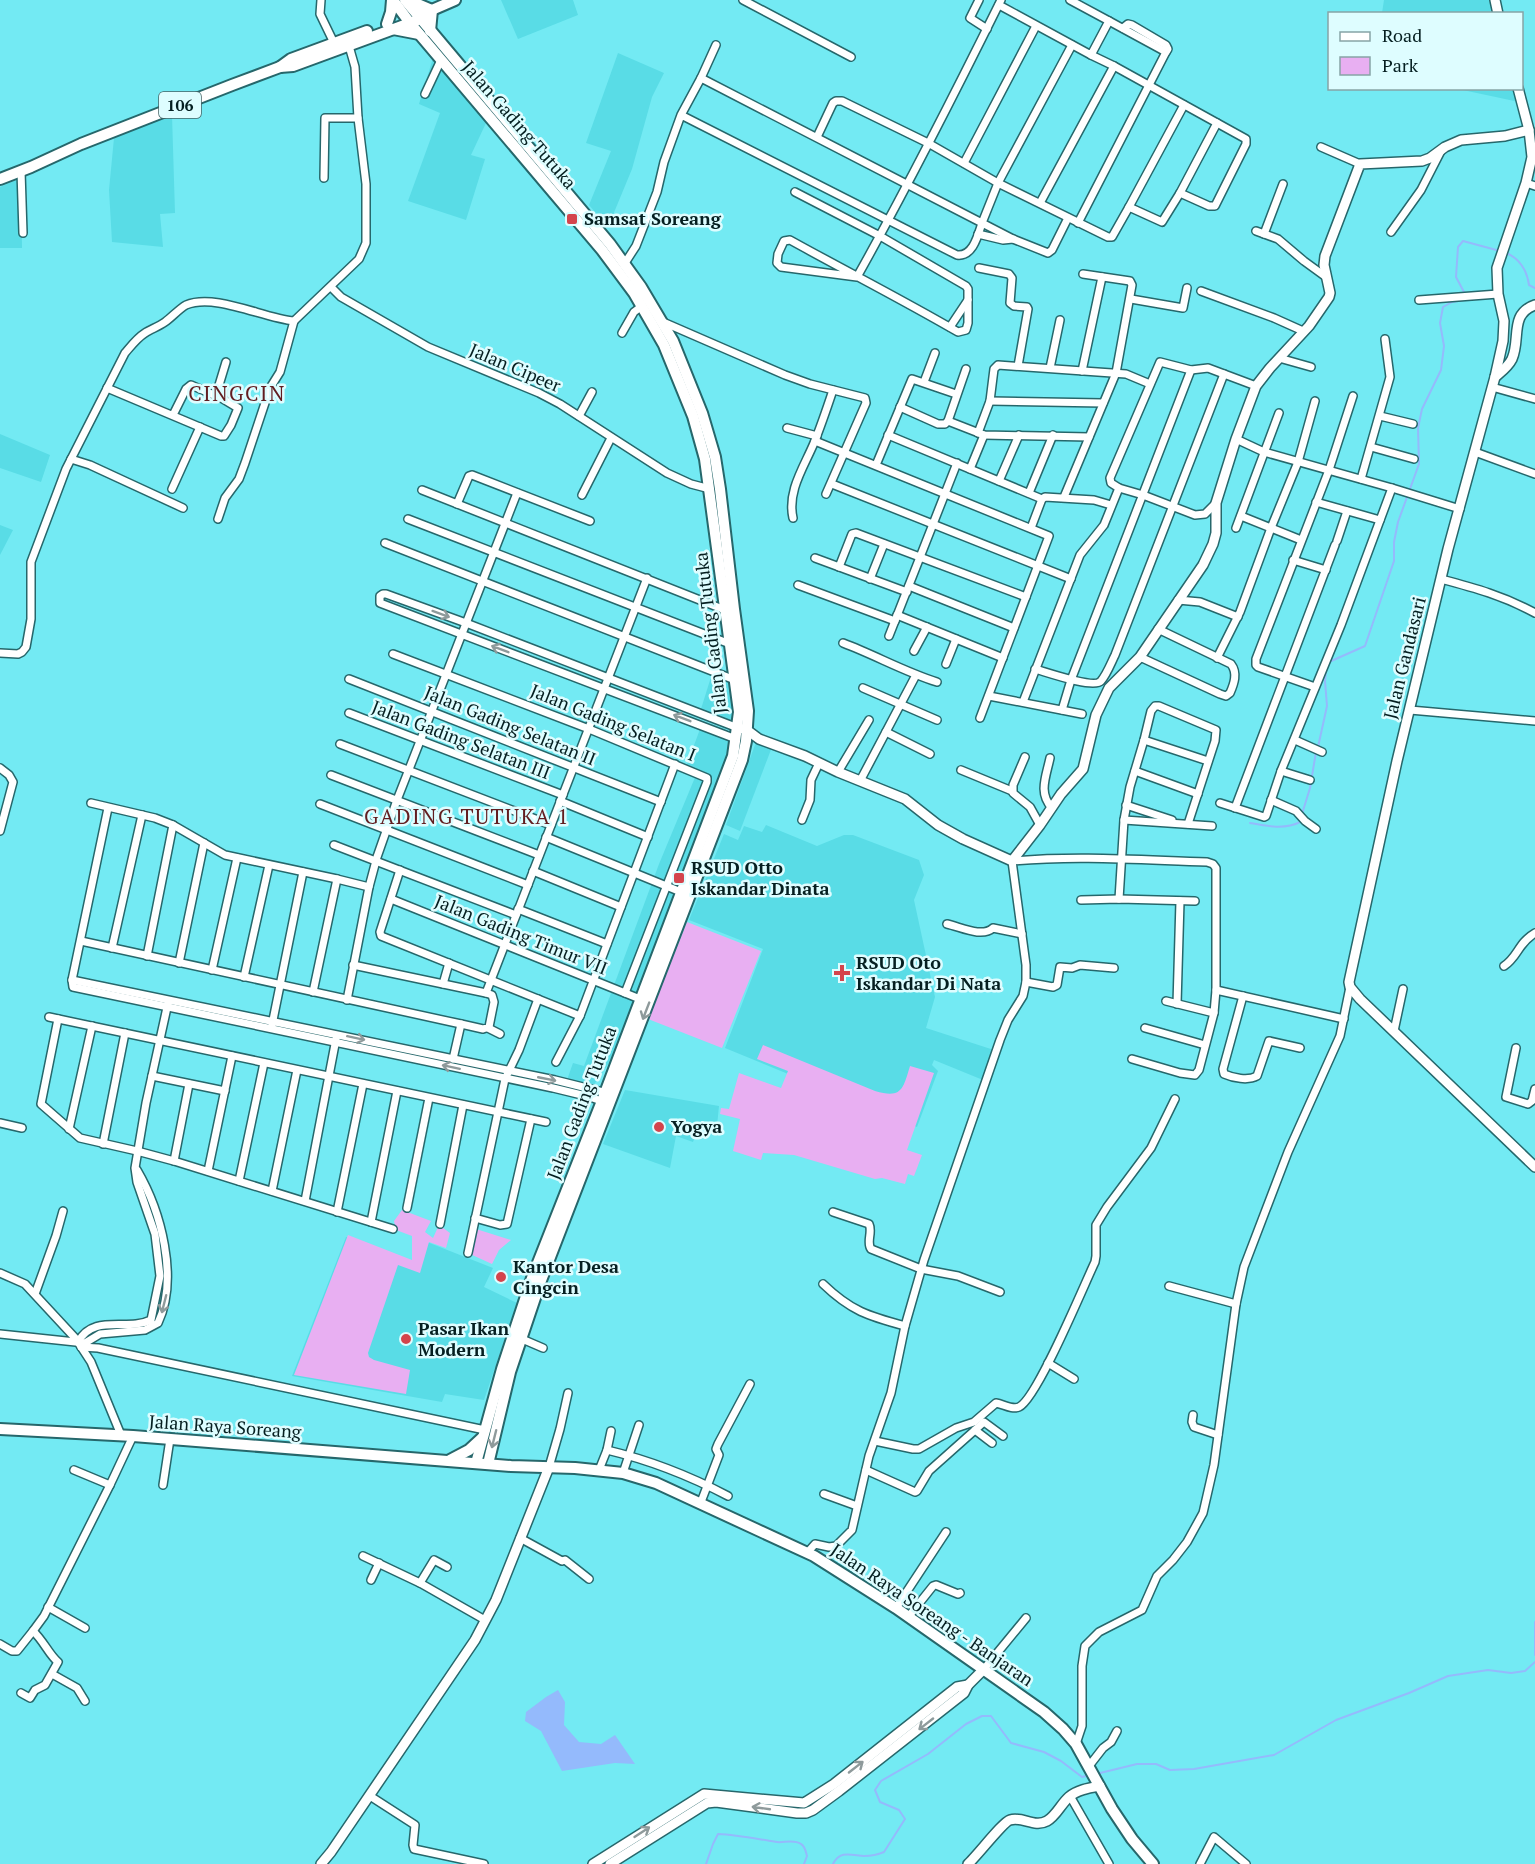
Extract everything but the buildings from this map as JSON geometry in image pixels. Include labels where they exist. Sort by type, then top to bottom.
[{"type":"main road","name":"Jalan Gading Tutuka","points":[[392,0],[418,16]]},
{"type":"main road","points":[[392,0],[390,26],[425,33]]},
{"type":"main road","name":"Jalan Gading Tutuka","points":[[407,0],[441,60],[625,263],[641,287],[693,416],[715,489],[748,711],[742,735],[685,890],[529,1300],[498,1399],[482,1464]]},
{"type":"main road","points":[[407,0],[418,16],[425,33]]},
{"type":"main road","name":"106","points":[[280,68],[291,59],[418,16],[455,0]]},
{"type":"main road","name":"106","points":[[0,178],[280,68],[293,66],[349,46],[390,26]]},
{"type":"main road","name":"Jalan Gading Tutuka","points":[[425,33],[557,188],[642,306],[657,322]]},
{"type":"main road","name":"106","points":[[0,172],[29,161],[58,154]]},
{"type":"main road","name":"Jalan Gading Tutuka","points":[[715,489],[725,610],[742,735]]},
{"type":"main road","name":"Jalan Gading Tutuka","points":[[607,1098],[640,999],[685,890]]},
{"type":"main road","name":"Jalan Gading Tutuka","points":[[482,1464],[484,1434],[522,1339],[529,1300]]},
{"type":"main road","name":"Jalan Raya Soreang","points":[[0,1429],[121,1435],[447,1461]]},
{"type":"main road","points":[[447,1461],[469,1450],[484,1434]]},
{"type":"main road","name":"Jalan Raya Soreang - Banjaran","points":[[447,1461],[622,1473],[656,1483],[701,1502],[807,1552],[896,1608],[1044,1712],[1063,1729],[1076,1744],[1112,1809],[1132,1839],[1153,1864]]},
{"type":"street","points":[[321,0],[320,14],[334,43]]},
{"type":"street","points":[[743,0],[851,57]]},
{"type":"street","points":[[979,0],[970,18],[987,29]]},
{"type":"street","points":[[1070,0],[1123,28],[1128,24],[1132,25],[1166,45],[1168,49],[1078,223]]},
{"type":"street","points":[[857,277],[1000,3],[1036,26],[1246,139],[1215,206],[1209,206],[1180,193]]},
{"type":"street","points":[[1091,55],[1109,21]]},
{"type":"street","points":[[964,163],[1036,26]]},
{"type":"street","points":[[625,263],[636,246],[657,192],[664,162],[681,115],[716,45]]},
{"type":"street","points":[[681,115],[962,256],[970,250],[998,183],[1072,45]]},
{"type":"street","points":[[219,519],[225,498],[239,479],[270,388],[280,372],[294,321],[358,259],[366,243],[366,184],[355,67],[349,46]]},
{"type":"street","points":[[425,94],[441,60]]},
{"type":"street","points":[[1040,203],[1114,66]]},
{"type":"street","points":[[701,78],[1013,239],[1048,253],[1052,250],[1068,218]]},
{"type":"street","name":"Jalan Gandasari","points":[[1350,987],[1349,979],[1410,710],[1441,579],[1495,377],[1504,332],[1496,278],[1499,260],[1531,185],[1533,157],[1519,90]]},
{"type":"street","points":[[817,137],[832,103],[836,100],[842,101],[928,143],[998,183],[1078,223],[1112,237],[1184,105]]},
{"type":"street","points":[[324,178],[326,118],[358,118]]},
{"type":"street","points":[[1129,207],[1162,222],[1217,123]]},
{"type":"street","points":[[1321,147],[1360,164],[1422,161],[1461,140],[1505,136],[1529,130]]},
{"type":"street","points":[[1391,232],[1421,190],[1441,151]]},
{"type":"street","points":[[807,1552],[815,1544],[832,1547],[838,1545],[852,1530],[866,1470],[891,1393],[921,1269],[1000,1040],[1008,1020],[1022,1000],[1026,982],[1026,966],[1012,861],[1083,769],[1093,725],[1109,688],[1140,657],[1199,570],[1213,544],[1217,522],[1216,503],[1236,439],[1257,386],[1329,297],[1324,264],[1328,245],[1360,164]]},
{"type":"street","points":[[21,171],[23,233]]},
{"type":"street","points":[[1264,234],[1283,184]]},
{"type":"street","points":[[795,192],[880,236],[966,286],[968,289],[966,330],[958,332],[790,240],[784,240],[781,244],[777,263],[781,267],[857,277]]},
{"type":"street","points":[[1256,231],[1278,239],[1326,277]]},
{"type":"street","points":[[978,234],[1003,240],[1013,239]]},
{"type":"street","points":[[979,268],[1011,275],[1010,303],[1028,309],[1018,366]]},
{"type":"street","points":[[1064,497],[1116,373],[1131,299],[1131,282],[1083,274]]},
{"type":"street","points":[[1082,370],[1102,277]]},
{"type":"street","name":"Jalan Cipeer","points":[[331,287],[341,297],[428,347],[539,393],[679,480],[715,489]]},
{"type":"street","points":[[1131,299],[1183,308],[1187,288]]},
{"type":"street","points":[[1201,291],[1303,331]]},
{"type":"street","points":[[1419,300],[1498,294]]},
{"type":"street","points":[[950,327],[968,300]]},
{"type":"street","points":[[0,653],[18,654],[26,647],[31,620],[31,562],[71,459],[125,353],[138,339],[185,306],[207,302],[216,303],[294,321]]},
{"type":"street","points":[[1495,377],[1508,367],[1513,357],[1520,315],[1525,309],[1535,305]]},
{"type":"street","points":[[622,333],[634,312],[642,306]]},
{"type":"street","points":[[1050,368],[1060,320]]},
{"type":"street","points":[[657,322],[810,384],[865,398],[866,401],[826,494]]},
{"type":"street","points":[[1361,479],[1390,377],[1385,339]]},
{"type":"street","points":[[924,382],[935,353]]},
{"type":"street","points":[[1279,358],[1311,366]]},
{"type":"street","points":[[216,396],[226,362]]},
{"type":"street","points":[[1216,503],[1200,516],[1119,488],[1111,483],[1110,476],[1160,362],[1191,370],[1208,368],[1257,386]]},
{"type":"street","points":[[970,469],[990,401],[995,366],[1127,374],[1150,384]]},
{"type":"street","points":[[900,406],[943,425],[948,422],[966,369]]},
{"type":"street","points":[[1062,710],[1071,680],[1191,370]]},
{"type":"street","points":[[1035,669],[1071,680],[1096,684],[1101,681],[1115,655],[1224,374]]},
{"type":"street","points":[[876,465],[910,381],[914,379],[956,394]]},
{"type":"street","points":[[106,388],[224,436],[231,425],[237,406],[196,386],[189,385],[173,415]]},
{"type":"street","points":[[1492,387],[1535,399]]},
{"type":"street","points":[[793,518],[791,503],[795,486],[816,438],[833,390]]},
{"type":"street","points":[[579,416],[592,392]]},
{"type":"street","points":[[1315,687],[1258,667],[1256,659],[1329,470],[1353,396]]},
{"type":"street","points":[[990,401],[1103,403]]},
{"type":"street","points":[[1217,658],[1238,617],[1298,462],[1315,401]]},
{"type":"street","points":[[1236,528],[1279,413]]},
{"type":"street","points":[[1380,416],[1413,424]]},
{"type":"street","points":[[948,422],[981,434],[1089,437]]},
{"type":"street","points":[[172,489],[200,427]]},
{"type":"street","points":[[788,428],[1048,536],[980,718]]},
{"type":"street","points":[[888,435],[1042,499]]},
{"type":"street","points":[[999,481],[1018,435]]},
{"type":"street","points":[[1029,493],[1053,435]]},
{"type":"street","points":[[582,495],[611,438]]},
{"type":"street","points":[[1236,439],[1264,452],[1460,509]]},
{"type":"street","points":[[1371,447],[1414,459]]},
{"type":"street","points":[[1475,452],[1535,474]]},
{"type":"street","points":[[71,459],[110,474],[183,508]]},
{"type":"street","points":[[889,636],[957,463]]},
{"type":"street","points":[[457,504],[471,475],[590,521]]},
{"type":"street","points":[[832,484],[1071,579]]},
{"type":"street","points":[[1023,702],[1080,555],[1104,525],[1119,488]]},
{"type":"street","points":[[1220,803],[1265,817],[1392,488]]},
{"type":"street","points":[[422,490],[725,610]]},
{"type":"street","points":[[347,1000],[369,887],[386,830],[517,493]]},
{"type":"street","points":[[1030,528],[1042,499],[1047,496],[1094,500],[1111,504]]},
{"type":"street","points":[[1316,502],[1380,520]]},
{"type":"street","points":[[1235,808],[1347,511]]},
{"type":"street","points":[[1241,516],[1301,540]]},
{"type":"street","points":[[408,519],[730,644]]},
{"type":"street","points":[[839,567],[852,534],[861,535],[1026,597]]},
{"type":"street","points":[[385,543],[735,680]]},
{"type":"street","points":[[870,579],[884,544]]},
{"type":"street","points":[[815,558],[1014,628]]},
{"type":"street","points":[[1293,560],[1326,570]]},
{"type":"street","points":[[486,993],[647,578]]},
{"type":"street","points":[[1441,579],[1494,593],[1535,613]]},
{"type":"street","points":[[798,585],[927,627],[1003,658]]},
{"type":"street","points":[[742,735],[667,700],[608,677],[386,594],[380,596],[380,603],[662,711],[742,735],[759,739],[905,799],[938,825],[1012,861],[1044,858],[1121,859],[1213,864],[1216,868],[1216,990],[1214,1013],[1199,1070],[1195,1075],[1180,1073],[1132,1059]]},
{"type":"street","points":[[1178,600],[1200,602],[1238,617]]},
{"type":"street","points":[[914,651],[927,627]]},
{"type":"street","points":[[1140,657],[1220,694],[1226,696],[1230,693],[1234,670],[1231,664],[1158,629]]},
{"type":"street","points":[[946,664],[956,639]]},
{"type":"street","points":[[843,643],[937,682]]},
{"type":"street","points":[[523,658],[527,646]]},
{"type":"street","name":"Jalan Gading Selatan I","points":[[393,654],[589,729],[705,776],[708,780],[626,993]]},
{"type":"street","points":[[860,781],[916,675]]},
{"type":"street","name":"Jalan Gading Selatan II","points":[[349,679],[661,802]]},
{"type":"street","points":[[863,688],[937,720]]},
{"type":"street","points":[[989,696],[1082,714]]},
{"type":"street","points":[[662,711],[667,700]]},
{"type":"street","points":[[1119,899],[1126,805],[1151,711],[1155,706],[1216,730],[1217,735],[1198,794],[1185,824]]},
{"type":"street","points":[[1410,710],[1535,721]]},
{"type":"street","name":"Jalan Gading Selatan III","points":[[349,713],[561,798],[648,837]]},
{"type":"street","points":[[838,772],[869,720]]},
{"type":"street","points":[[886,732],[930,754]]},
{"type":"street","points":[[1144,740],[1208,762]]},
{"type":"street","points":[[1295,740],[1319,751]]},
{"type":"street","points":[[340,744],[551,825]]},
{"type":"street","points":[[1012,791],[1025,757]]},
{"type":"street","points":[[1050,758],[1044,794],[1052,808]]},
{"type":"street","points":[[802,820],[810,800],[811,780],[819,763]]},
{"type":"street","points":[[556,1062],[580,1016],[675,764]]},
{"type":"street","points":[[0,768],[12,778],[12,782],[0,831]]},
{"type":"street","points":[[961,770],[1012,791],[1030,807],[1040,825]]},
{"type":"street","points":[[1135,771],[1198,794]]},
{"type":"street","points":[[1281,771],[1310,780]]},
{"type":"street","points":[[331,775],[539,855]]},
{"type":"street","points":[[1271,800],[1296,811],[1316,829]]},
{"type":"street","points":[[91,803],[173,825],[219,853],[369,887]]},
{"type":"street","points":[[320,804],[528,885]]},
{"type":"street","points":[[1126,805],[1185,824]]},
{"type":"street","points":[[108,808],[72,986],[272,1024],[507,1075]]},
{"type":"street","points":[[112,948],[142,815]]},
{"type":"street","points":[[1124,820],[1212,826]]},
{"type":"street","points":[[147,956],[173,825]]},
{"type":"street","points":[[546,837],[667,886],[685,890]]},
{"type":"street","points":[[179,963],[204,843]]},
{"type":"street","points":[[334,845],[607,944]]},
{"type":"street","points":[[212,970],[237,858]]},
{"type":"street","points":[[244,977],[269,865]]},
{"type":"street","points":[[400,870],[381,935],[580,1016]]},
{"type":"street","points":[[272,1024],[303,872]]},
{"type":"street","points":[[533,872],[621,907]]},
{"type":"street","points":[[313,992],[337,879]]},
{"type":"street","name":"Jalan Gading Timur VII","points":[[391,899],[640,999]]},
{"type":"street","points":[[1081,900],[1195,901]]},
{"type":"street","points":[[1176,1004],[1180,901]]},
{"type":"street","points":[[947,924],[982,933],[993,928],[1022,934]]},
{"type":"street","points":[[1504,966],[1513,959],[1521,945],[1535,933]]},
{"type":"street","points":[[81,941],[347,1000],[488,1028],[500,1034]]},
{"type":"street","points":[[443,984],[449,963]]},
{"type":"street","points":[[1026,982],[1053,987],[1057,985],[1060,967],[1072,968],[1080,964],[1114,968]]},
{"type":"street","points":[[353,966],[492,995],[495,999],[488,1028]]},
{"type":"street","points":[[1076,1744],[1082,1728],[1082,1666],[1085,1646],[1099,1632],[1142,1610],[1157,1576],[1187,1542],[1203,1513],[1218,1435],[1236,1304],[1246,1258],[1288,1152],[1336,1046],[1350,987]]},
{"type":"street","points":[[1350,987],[1535,1167]]},
{"type":"street","points":[[1216,990],[1344,1019]]},
{"type":"street","points":[[1394,1031],[1403,990]]},
{"type":"street","points":[[1243,996],[1223,1069],[1224,1074],[1247,1079],[1257,1076],[1269,1041],[1300,1048]]},
{"type":"street","points":[[468,1253],[507,1075],[519,1050],[537,999]]},
{"type":"street","points":[[1166,1001],[1214,1013]]},
{"type":"street","points":[[79,1345],[81,1337],[95,1326],[150,1320],[164,1275],[155,1234],[137,1182],[135,1168],[168,1003]]},
{"type":"street","points":[[49,1017],[546,1122]]},
{"type":"street","points":[[58,1019],[40,1102],[80,1138],[174,1161],[393,1229]]},
{"type":"street","points":[[453,1059],[460,1024]]},
{"type":"street","points":[[69,1129],[92,1026]]},
{"type":"street","points":[[1145,1028],[1205,1045]]},
{"type":"street","points":[[103,1144],[125,1033]]},
{"type":"street","points":[[337,1038],[453,1059],[563,1090],[607,1098]]},
{"type":"street","points":[[305,1202],[337,1038]]},
{"type":"street","points":[[1516,1048],[1506,1097],[1528,1104],[1532,1101],[1535,1089]]},
{"type":"street","points":[[208,1171],[232,1056]]},
{"type":"street","points":[[239,1181],[264,1063]]},
{"type":"street","points":[[272,1191],[297,1070]]},
{"type":"street","points":[[152,1076],[225,1091]]},
{"type":"street","points":[[174,1161],[189,1084]]},
{"type":"street","points":[[338,1212],[363,1084]]},
{"type":"street","points":[[371,1222],[397,1091]]},
{"type":"street","points":[[407,1208],[429,1098]]},
{"type":"street","points":[[875,1442],[919,1449],[956,1428],[974,1422],[996,1403],[1017,1408],[1023,1404],[1048,1363],[1070,1319],[1096,1256],[1096,1225],[1151,1148],[1175,1099]]},
{"type":"street","points":[[440,1224],[463,1105]]},
{"type":"street","points":[[475,1218],[500,1225],[507,1224],[531,1119]]},
{"type":"street","points":[[0,1123],[22,1128]]},
{"type":"street","points":[[35,1294],[63,1211]]},
{"type":"street","points":[[833,1212],[870,1224],[871,1249],[921,1269],[958,1276],[1000,1292]]},
{"type":"street","points":[[0,1273],[22,1282],[79,1345],[91,1362],[121,1435]]},
{"type":"street","points":[[823,1284],[860,1313],[906,1326]]},
{"type":"street","points":[[1168,1286],[1236,1304]]},
{"type":"street","points":[[0,1334],[98,1348],[484,1434]]},
{"type":"street","points":[[522,1339],[543,1348]]},
{"type":"street","points":[[1048,1363],[1074,1379]]},
{"type":"street","points":[[701,1502],[719,1455],[716,1449],[718,1444],[750,1384]]},
{"type":"street","points":[[321,1864],[475,1641],[496,1600],[549,1467],[568,1393]]},
{"type":"street","points":[[1193,1415],[1194,1427],[1218,1435]]},
{"type":"street","points":[[866,1470],[913,1492],[918,1491],[929,1471],[985,1422],[1003,1436]]},
{"type":"street","points":[[622,1473],[639,1425]]},
{"type":"street","points":[[975,1430],[992,1443]]},
{"type":"street","points":[[599,1470],[611,1431]]},
{"type":"street","points":[[0,1644],[14,1652],[33,1631],[48,1606],[133,1436]]},
{"type":"street","points":[[162,1485],[170,1439]]},
{"type":"street","points":[[607,1450],[629,1455],[708,1485],[728,1496]]},
{"type":"street","points":[[74,1470],[110,1485]]},
{"type":"street","points":[[824,1494],[857,1506]]},
{"type":"street","points":[[896,1608],[946,1532]]},
{"type":"street","points":[[520,1538],[561,1561],[565,1560],[589,1579]]},
{"type":"street","points":[[363,1556],[420,1582],[485,1620]]},
{"type":"street","points":[[420,1582],[434,1560],[447,1566]]},
{"type":"street","points":[[371,1580],[379,1563]]},
{"type":"street","points":[[909,1617],[933,1586],[960,1593]]},
{"type":"street","points":[[48,1606],[85,1628]]},
{"type":"street","points":[[610,1864],[706,1803],[716,1802],[806,1813],[836,1788],[929,1722],[963,1693],[968,1684],[984,1669],[1026,1618]]},
{"type":"street","points":[[21,1693],[30,1698],[35,1690],[43,1687],[58,1662],[52,1658],[44,1642],[33,1631]]},
{"type":"street","points":[[52,1674],[77,1688],[85,1701]]},
{"type":"street","points":[[1090,1767],[1103,1748],[1111,1742],[1117,1731]]},
{"type":"street","points":[[968,1864],[1007,1821],[1017,1819],[1037,1824],[1045,1822],[1052,1818],[1070,1796],[1098,1783]]},
{"type":"street","points":[[593,1864],[700,1795],[709,1793],[804,1803],[836,1788]]},
{"type":"street","points":[[370,1796],[415,1825],[414,1849],[484,1864]]},
{"type":"street","points":[[1070,1796],[1109,1864]]},
{"type":"street","points":[[1200,1864],[1214,1837],[1246,1864]]},
{"type":"shaded area","points":[[501,0],[573,0],[578,15],[518,39]]},
{"type":"shaded area","points":[[1384,0],[1489,0],[1493,12],[1382,12]]},
{"type":"shaded area","points":[[618,53],[664,73],[652,97],[632,169],[608,227],[589,205],[611,151],[586,143]]},
{"type":"shaded area","points":[[433,58],[486,123],[471,155],[485,159],[466,220],[408,201],[440,113],[419,104]]},
{"type":"shaded area","points":[[1463,90],[1515,90],[1519,102]]},
{"type":"shaded area","points":[[172,115],[175,213],[160,214],[163,247],[112,242],[109,190],[114,138]]},
{"type":"shaded area","points":[[21,178],[22,248],[0,248],[0,187]]},
{"type":"shaded area","points":[[0,434],[50,455],[41,482],[0,468]]},
{"type":"shaded area","points":[[0,525],[13,530],[0,555]]},
{"type":"shaded area","points":[[711,677],[732,683],[734,722],[701,709]]},
{"type":"shaded area","points":[[700,729],[732,741],[729,753],[612,1059],[593,1086],[567,1080],[573,1063],[584,1066],[659,864],[696,775],[685,770]]},
{"type":"shaded area","points":[[756,742],[772,747],[740,831],[726,825]]},
{"type":"shaded area","name":"RSUD Oto Iskandar Di Nata","points":[[766,825],[817,846],[844,835],[853,835],[919,860],[924,875],[914,900],[935,997],[926,1028],[994,1050],[983,1080],[934,1060],[932,1065],[938,1071],[917,1127],[725,1048],[763,949],[689,920],[724,834],[738,840],[744,826],[762,832]]},
{"type":"shaded area","name":"Yogya","points":[[625,1090],[719,1106],[717,1126],[701,1121],[693,1142],[676,1136],[670,1168],[603,1144]]},
{"type":"shaded area","name":"Pasar Ikan Modern","points":[[346,1237],[413,1262],[422,1240],[493,1268],[484,1287],[517,1303],[484,1400],[445,1394],[442,1402],[292,1376]]},
{"type":"shaded area","points":[[558,1690],[565,1702],[564,1725],[579,1742],[601,1744],[615,1735],[635,1764],[615,1763],[562,1771],[541,1731],[525,1721],[526,1712]]},
{"type":"green space","points":[[687,922],[761,951],[722,1048],[648,1019]]},
{"type":"green space","points":[[763,1045],[884,1093],[891,1094],[900,1090],[910,1066],[934,1073],[907,1150],[922,1155],[914,1176],[908,1174],[905,1184],[882,1178],[875,1179],[794,1155],[763,1153],[761,1160],[733,1151],[740,1119],[720,1114],[721,1108],[729,1109],[739,1073],[781,1088],[788,1071],[757,1059]]},
{"type":"green space","points":[[402,1210],[431,1221],[425,1232],[433,1238],[439,1225],[450,1233],[446,1248],[429,1242],[420,1273],[398,1265],[368,1353],[369,1357],[374,1360],[410,1370],[406,1394],[294,1375],[348,1235],[412,1260],[412,1236],[396,1230],[394,1221]]},
{"type":"green space","points":[[476,1229],[511,1240],[499,1250],[492,1264],[470,1254]]},
{"type":"waterway","points":[[1465,294],[1456,277],[1458,247],[1463,241],[1500,251]]},
{"type":"waterway","points":[[1506,253],[1518,261],[1526,274],[1529,285],[1535,288]]},
{"type":"waterway","points":[[1329,662],[1365,646],[1394,561],[1394,542],[1398,522],[1419,464],[1418,428],[1422,409],[1441,370],[1444,346],[1440,323],[1443,307],[1452,302],[1464,300]]},
{"type":"waterway","points":[[1318,747],[1327,706],[1326,670]]},
{"type":"waterway","points":[[1302,814],[1310,788],[1316,752]]},
{"type":"waterway","points":[[1250,823],[1282,827],[1300,822],[1301,819]]},
{"type":"waterway","points":[[1535,1622],[1535,1655]]},
{"type":"waterway","points":[[1096,1774],[1137,1764],[1156,1764],[1170,1770],[1194,1769],[1274,1755],[1336,1720],[1448,1676],[1488,1670],[1511,1673],[1525,1671],[1535,1662]]},
{"type":"waterway","points":[[833,1864],[842,1855],[869,1856],[884,1852],[905,1819],[899,1810],[880,1802],[875,1790],[881,1781],[928,1754],[966,1724],[982,1716],[991,1716],[1011,1743],[1044,1752],[1061,1761],[1082,1777],[1090,1775]]},
{"type":"waterway","points":[[706,1864],[718,1834],[798,1843],[803,1846],[807,1856],[804,1864]]},
{"type":"place","name":"Samsat Soreang","points":[[572,219]]},
{"type":"place","name":"RSUD Otto Iskandar Dinata","points":[[679,878]]},
{"type":"place","name":"RSUD Oto Iskandar Di Nata","points":[[842,973]]},
{"type":"place","name":"Yogya","points":[[659,1127]]},
{"type":"place","name":"Kantor Desa Cingcin","points":[[501,1277]]},
{"type":"place","name":"Pasar Ikan Modern","points":[[406,1339]]},
{"type":"district","name":"CINGCIN","points":[[237,394]]},
{"type":"district","name":"GADING TUTUKA 1","points":[[467,817]]}]
